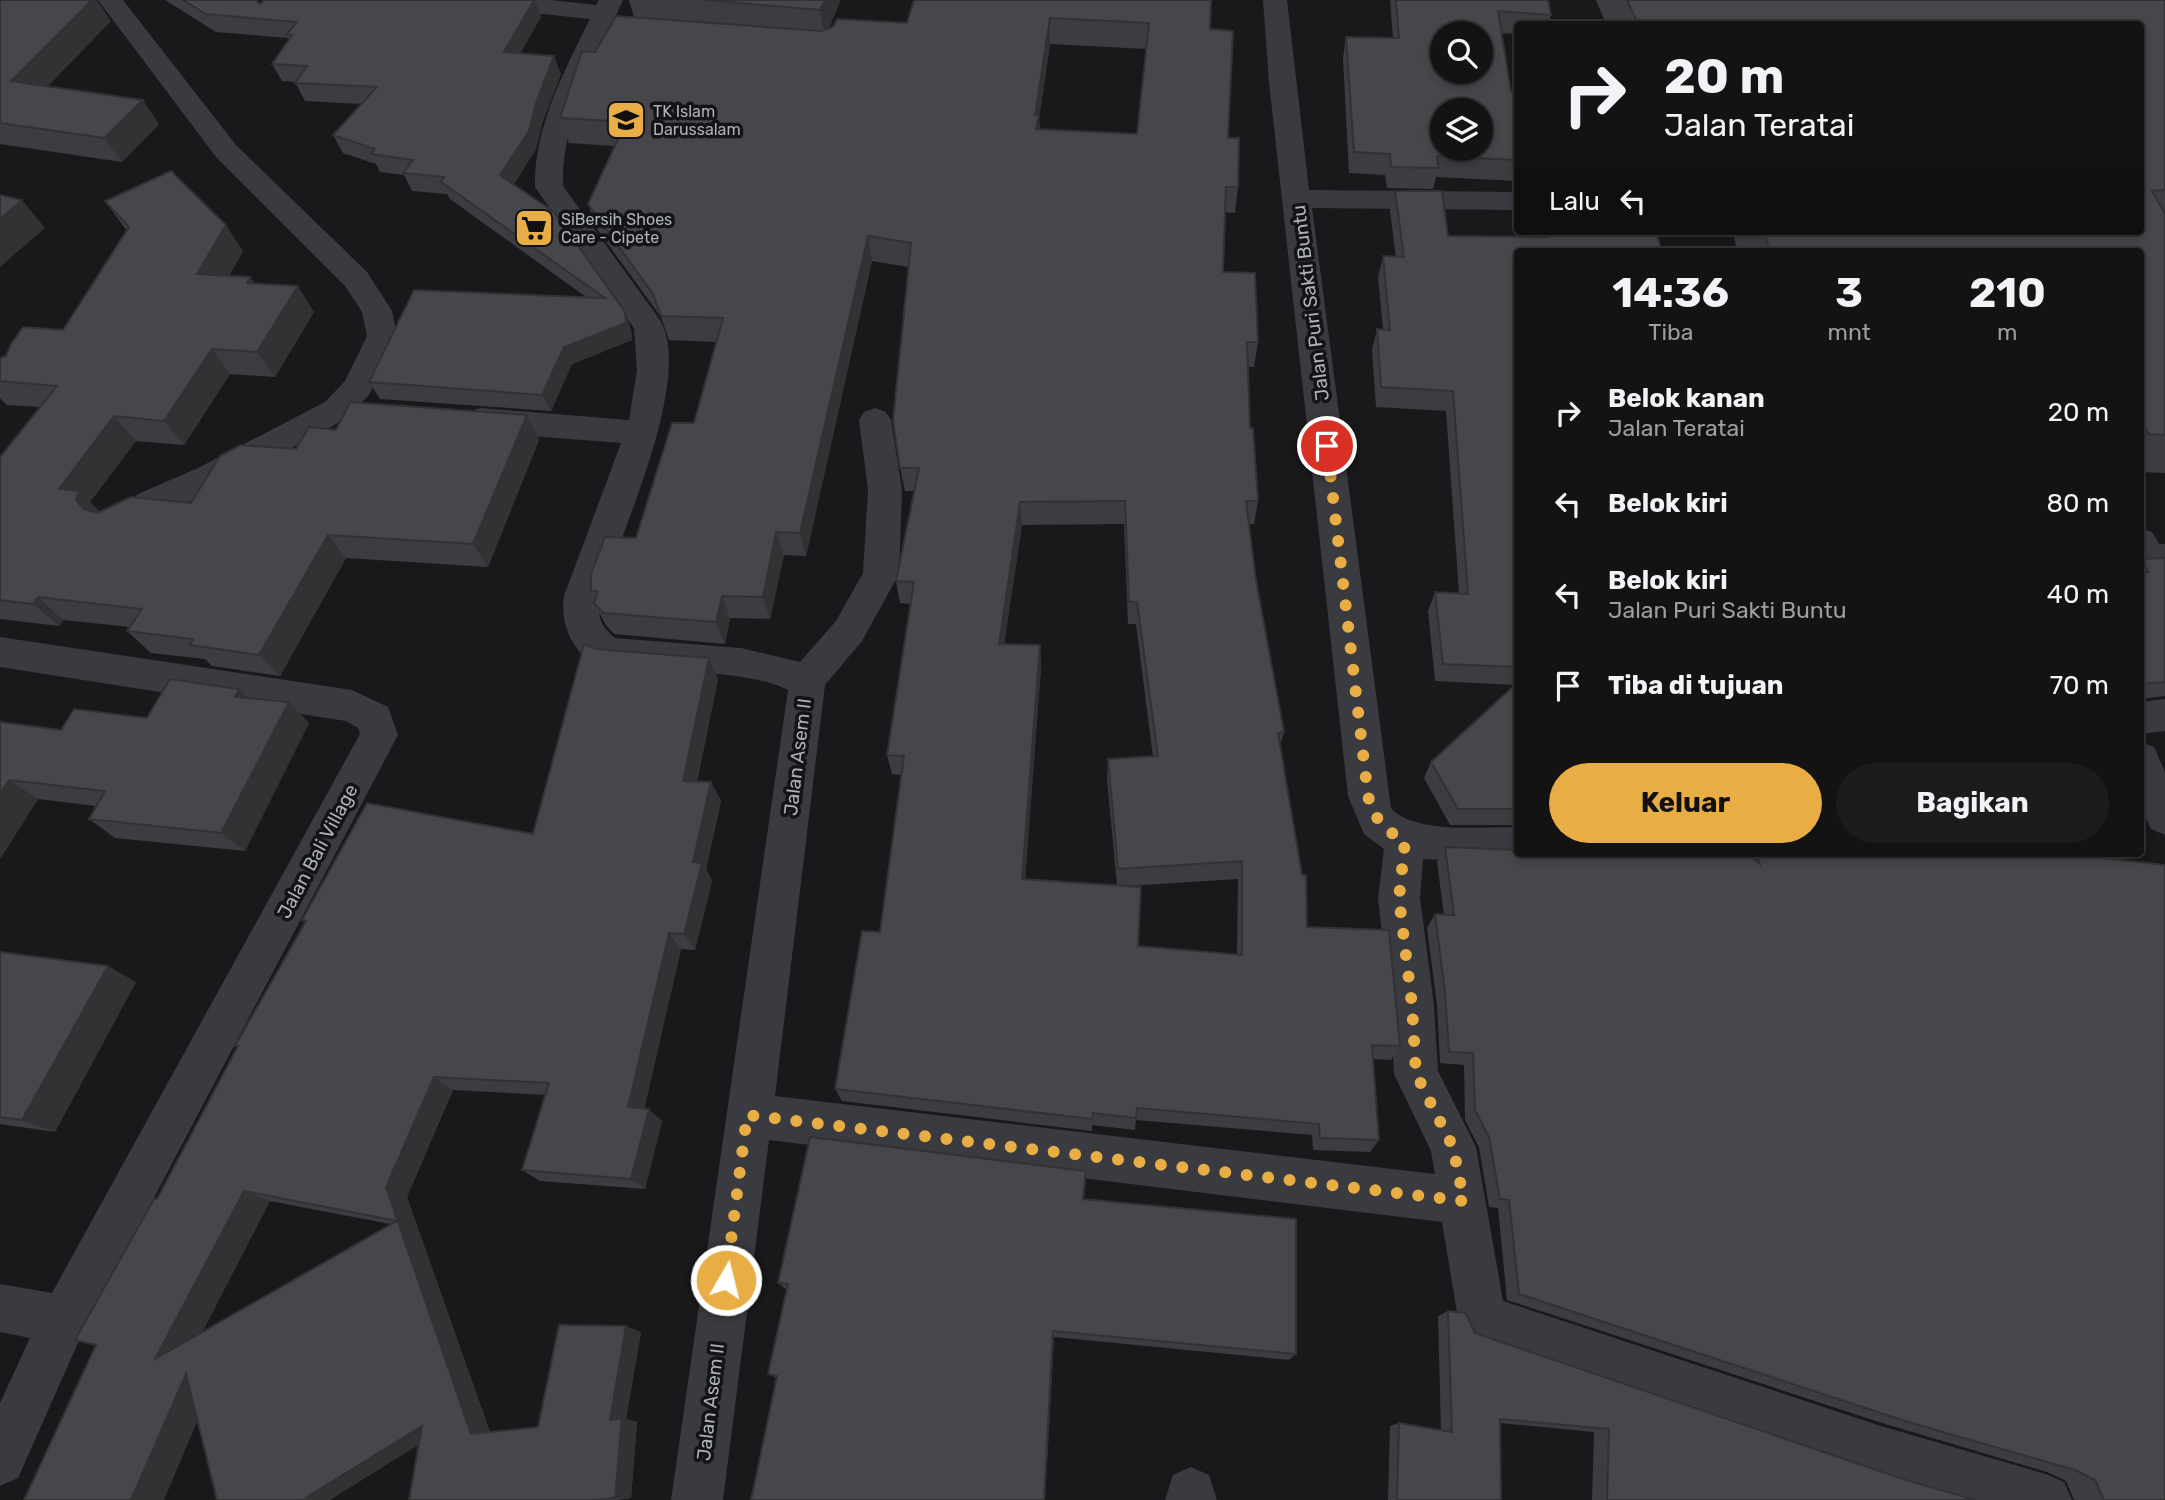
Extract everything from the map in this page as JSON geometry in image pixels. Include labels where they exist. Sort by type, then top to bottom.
[{"type":"street","points":[[110,0],[172,85],[226,151],[356,279],[377,311],[382,336],[374,359],[358,387],[336,410],[210,477],[150,503],[119,521]]},
{"type":"street","points":[[476,0],[610,18]]},
{"type":"street","name":"Jalan Puri Sakti Buntu","points":[[1275,0],[1282,82],[1368,796],[1374,817],[1386,831],[1405,841]]},
{"type":"street","name":"Jalan Asem II","points":[[610,18],[551,138],[546,170],[549,187],[649,327],[655,351],[653,385],[642,433],[582,596],[579,620],[592,643],[608,653],[769,667],[806,681],[804,718],[747,1115],[697,1500]]},
{"type":"street","points":[[1298,199],[1514,201]]},
{"type":"street","points":[[336,410],[376,413]]},
{"type":"street","points":[[456,419],[642,433]]},
{"type":"street","points":[[806,681],[849,631],[881,574],[885,490],[875,420]]},
{"type":"street","points":[[2144,548],[2150,558],[2165,558]]},
{"type":"street","name":"Jalan Bali Village","points":[[0,652],[352,706],[375,718],[379,735],[64,1318],[0,1460]]},
{"type":"street","points":[[2144,718],[2165,715]]},
{"type":"street","points":[[2144,768],[2165,817]]},
{"type":"street","points":[[1514,845],[1405,841],[1399,898],[1412,1005],[1416,1074],[1453,1147],[1482,1318],[1881,1452],[2046,1500]]},
{"type":"street","points":[[747,1115],[1464,1201]]},
{"type":"street","points":[[0,1308],[64,1318]]},
{"type":"building","points":[[0,0],[92,0],[11,81],[143,100],[104,138],[0,123]]},
{"type":"building","points":[[183,0],[256,0],[260,4],[264,0],[534,0],[504,52],[554,56],[536,103],[529,131],[500,175],[554,212],[625,312],[626,323],[564,347],[542,395],[369,382],[414,290],[605,298],[441,182],[444,177],[403,173],[413,160],[371,154],[375,149],[333,135],[377,87],[295,83],[307,66],[272,64],[292,35],[286,35],[297,22],[206,14]]},
{"type":"building","points":[[705,0],[825,0],[820,10]]},
{"type":"building","points":[[914,0],[1211,0],[1210,29],[1233,31],[1228,138],[1239,138],[1238,187],[1226,187],[1223,272],[1255,273],[1258,342],[1247,342],[1250,428],[1253,428],[1258,501],[1246,501],[1256,580],[1284,732],[1278,733],[1302,875],[1306,875],[1307,927],[1389,930],[1400,1046],[1372,1045],[1379,1140],[1320,1138],[1319,1124],[1137,1108],[1136,1118],[1093,1113],[1092,1119],[835,1089],[862,931],[880,932],[904,756],[887,755],[914,582],[896,581],[919,468],[900,468],[893,421],[911,243],[868,236],[800,533],[776,532],[763,597],[722,596],[716,622],[603,613],[594,603],[598,591],[591,591],[591,574],[605,537],[636,538],[672,423],[694,423],[723,318],[661,316],[653,294],[588,204],[626,122],[560,118],[582,51],[595,52],[616,16],[821,31],[833,27],[837,19],[907,23]],"holes":[[[1050,18],[1149,23],[1137,134],[1036,129],[1039,115],[1035,115]],[[1125,501],[1129,602],[1137,602],[1158,756],[1108,759],[1118,869],[1242,861],[1242,955],[1138,946],[1141,887],[1022,879],[1040,645],[999,644],[1020,502]]]},
{"type":"building","points":[[1396,0],[1548,0],[1551,15],[1498,11],[1511,92],[1514,92],[1514,160],[1493,159],[1493,98],[1430,98],[1430,161],[1438,161],[1439,168],[1391,167],[1390,154],[1354,152],[1346,37],[1399,38]]},
{"type":"building","points":[[1627,0],[2165,0],[2165,190],[2152,191],[2165,214],[2165,435],[2149,434],[2144,426],[2144,248],[1769,248],[1765,235],[2144,235],[2144,21],[1637,21]]},
{"type":"building","points":[[171,171],[226,225],[197,274],[250,277],[247,283],[298,286],[257,352],[212,349],[164,421],[114,416],[59,489],[79,491],[76,499],[83,509],[97,513],[131,497],[191,503],[220,456],[240,445],[296,449],[309,427],[336,430],[350,402],[527,415],[473,544],[328,535],[259,655],[190,645],[193,639],[127,631],[142,609],[38,597],[33,604],[0,600],[0,457],[57,386],[0,381],[0,358],[6,356],[23,327],[63,330],[129,227],[105,201]]},
{"type":"building","points":[[1395,191],[1442,191],[1448,236],[1657,235],[1661,248],[1514,248],[1514,667],[1443,664],[1435,592],[1468,594],[1453,391],[1381,387],[1377,329],[1390,330],[1383,256],[1404,257]]},
{"type":"building","points":[[0,195],[22,200],[0,219]]},
{"type":"building","points":[[2165,558],[2165,682],[2144,684],[2144,573],[2149,572],[2144,559]]},
{"type":"building","points":[[584,644],[596,649],[709,658],[683,781],[711,782],[693,862],[702,863],[684,934],[669,933],[628,1107],[649,1109],[631,1179],[522,1170],[549,1083],[434,1077],[386,1187],[471,1434],[538,1427],[559,1325],[626,1326],[610,1420],[622,1418],[615,1498],[409,1500],[422,1426],[302,1500],[217,1500],[186,1374],[131,1500],[24,1500],[96,1345],[75,1340],[154,1199],[157,1199],[238,1046],[235,1046],[306,921],[302,920],[367,803],[533,834]],"holes":[[[244,1191],[397,1221],[155,1359]]]},
{"type":"building","points":[[170,679],[239,689],[235,697],[289,702],[221,833],[89,819],[105,791],[9,780],[0,794],[0,722],[61,730],[74,709],[147,718]]},
{"type":"building","points":[[1514,686],[1514,809],[1458,809],[1431,762]]},
{"type":"building","points":[[1445,847],[1514,850],[1514,857],[1751,857],[1760,864],[1757,857],[2102,857],[2165,865],[2165,1500],[2104,1500],[2095,1480],[2075,1470],[1905,1421],[1519,1294],[1509,1200],[1500,1199],[1489,1137],[1475,1110],[1473,1053],[1449,1052],[1435,914],[1454,915]]},
{"type":"building","points":[[0,952],[108,966],[22,1120],[0,1117]]},
{"type":"building","points":[[810,1137],[1086,1171],[1083,1199],[1296,1219],[1296,1354],[1053,1331],[1044,1500],[751,1500],[777,1376],[768,1374],[788,1284],[778,1283]]},
{"type":"building","points":[[1448,1311],[1466,1313],[1475,1333],[1903,1479],[1975,1500],[1607,1500],[1609,1429],[1500,1419],[1501,1500],[1397,1500],[1399,1423],[1452,1432]]},
{"type":"place","name":"TK Islam Darussalam","points":[[626,120]]},
{"type":"place","name":"SiBersih Shoes Care - Cipete","points":[[534,228]]},
{"type":"route","points":[[726,1280],[747,1115],[1464,1201],[1453,1147],[1416,1074],[1412,1005],[1399,898],[1405,841],[1386,831],[1374,817],[1368,796],[1327,446]]}]
